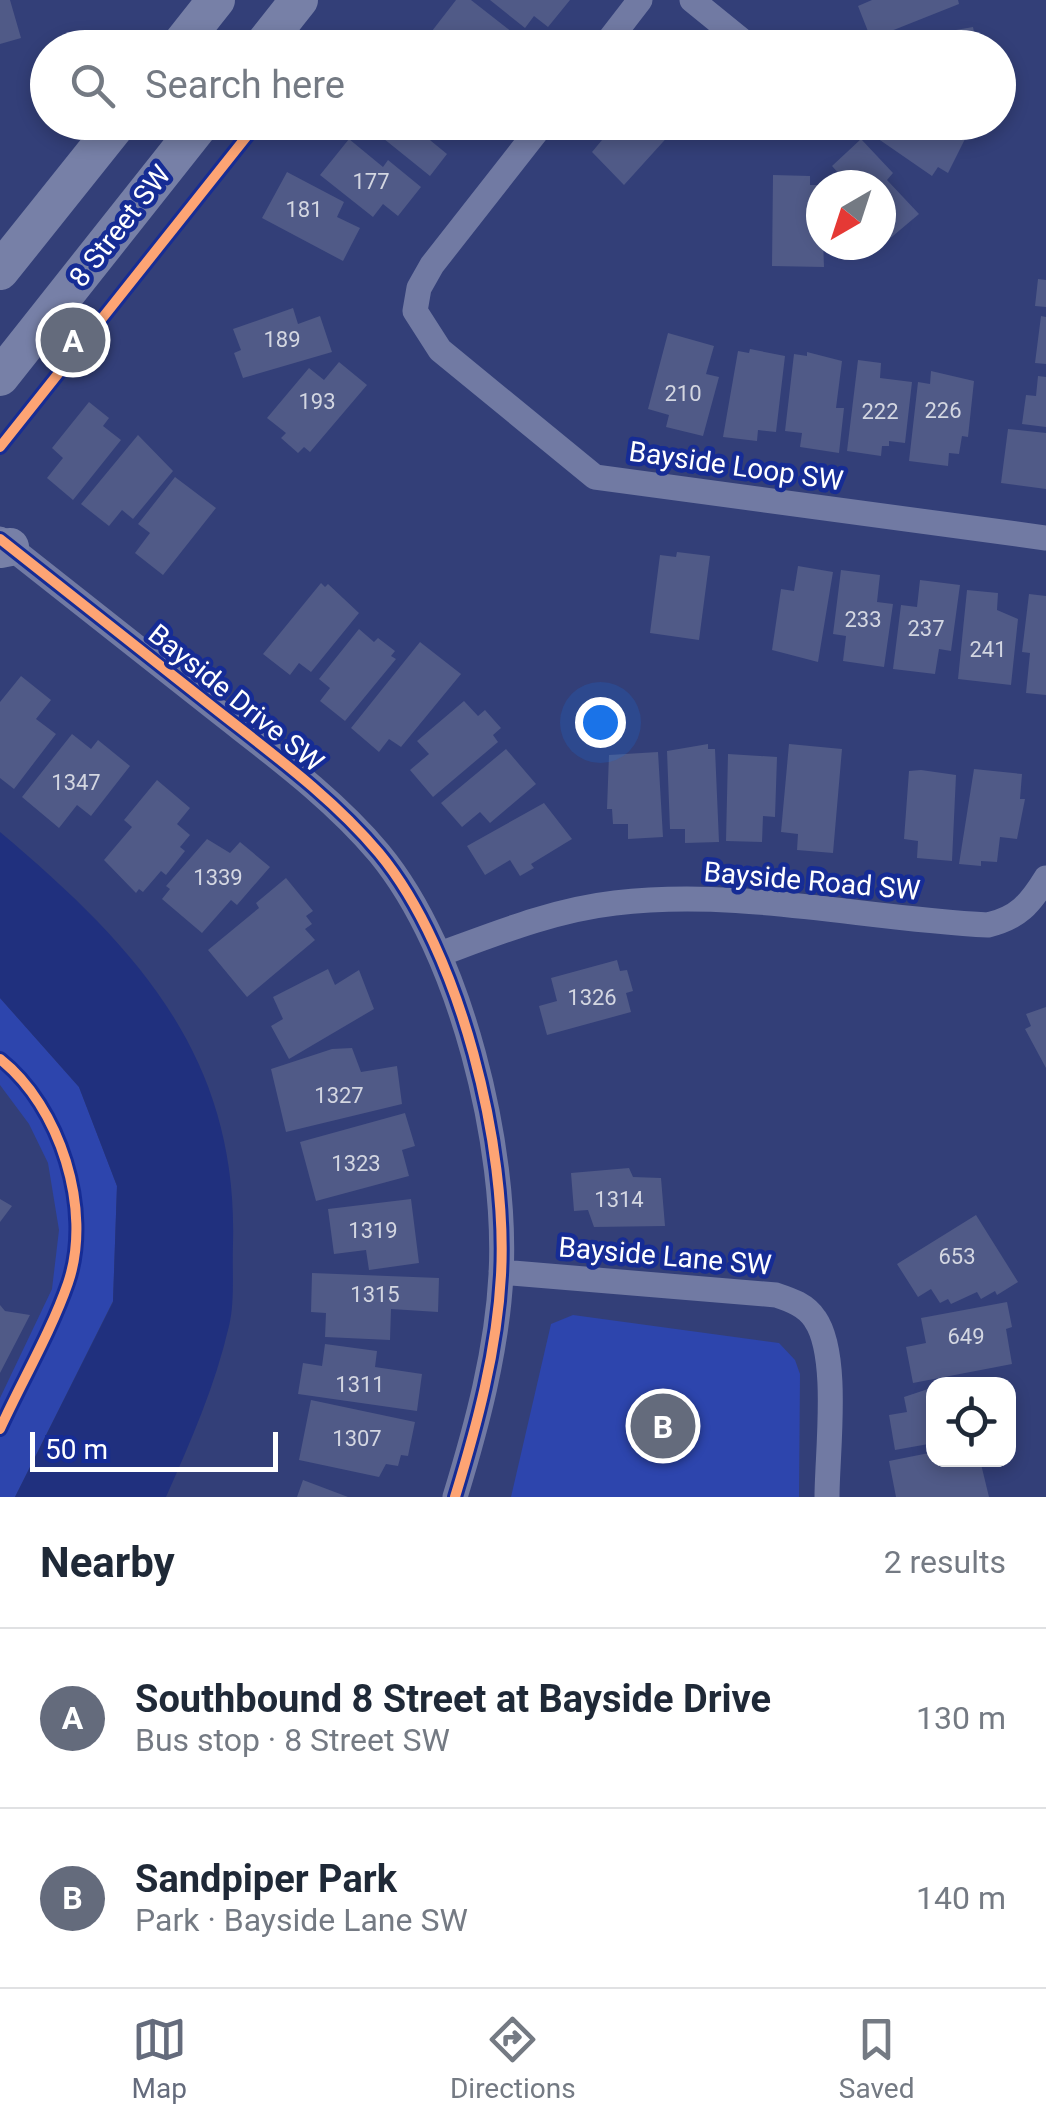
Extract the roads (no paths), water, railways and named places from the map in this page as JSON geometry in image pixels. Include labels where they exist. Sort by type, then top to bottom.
[{"type":"main road","points":[[192,30],[216,0]]},
{"type":"main road","points":[[276,30],[299,0]]},
{"type":"main road","points":[[0,271],[105,140]]},
{"type":"main road","name":"8 Street SW","points":[[0,377],[188,140]]},
{"type":"street","points":[[617,30],[640,0]]},
{"type":"street","points":[[692,0],[728,30]]},
{"type":"street","name":"Bayside Loop SW","points":[[530,140],[432,265],[420,288],[416,311],[440,350],[595,477],[1046,538]]},
{"type":"street","name":"Bayside Drive SW","points":[[3,545],[306,781],[380,854],[440,954],[464,1015],[483,1103],[497,1187],[502,1272],[477,1426],[454,1497]]},
{"type":"street","name":"Bayside Road SW","points":[[440,954],[522,923],[615,903],[732,900],[988,925],[1012,920],[1032,901],[1046,878]]},
{"type":"street","name":"Bayside Lane SW","points":[[502,1272],[776,1295],[795,1302],[813,1315],[822,1332],[828,1363],[827,1497]]},
{"type":"place","name":"Southbound 8 Street at Bayside Drive","points":[[73,340]]},
{"type":"place","name":"Sandpiper Park","points":[[663,1426]]}]
